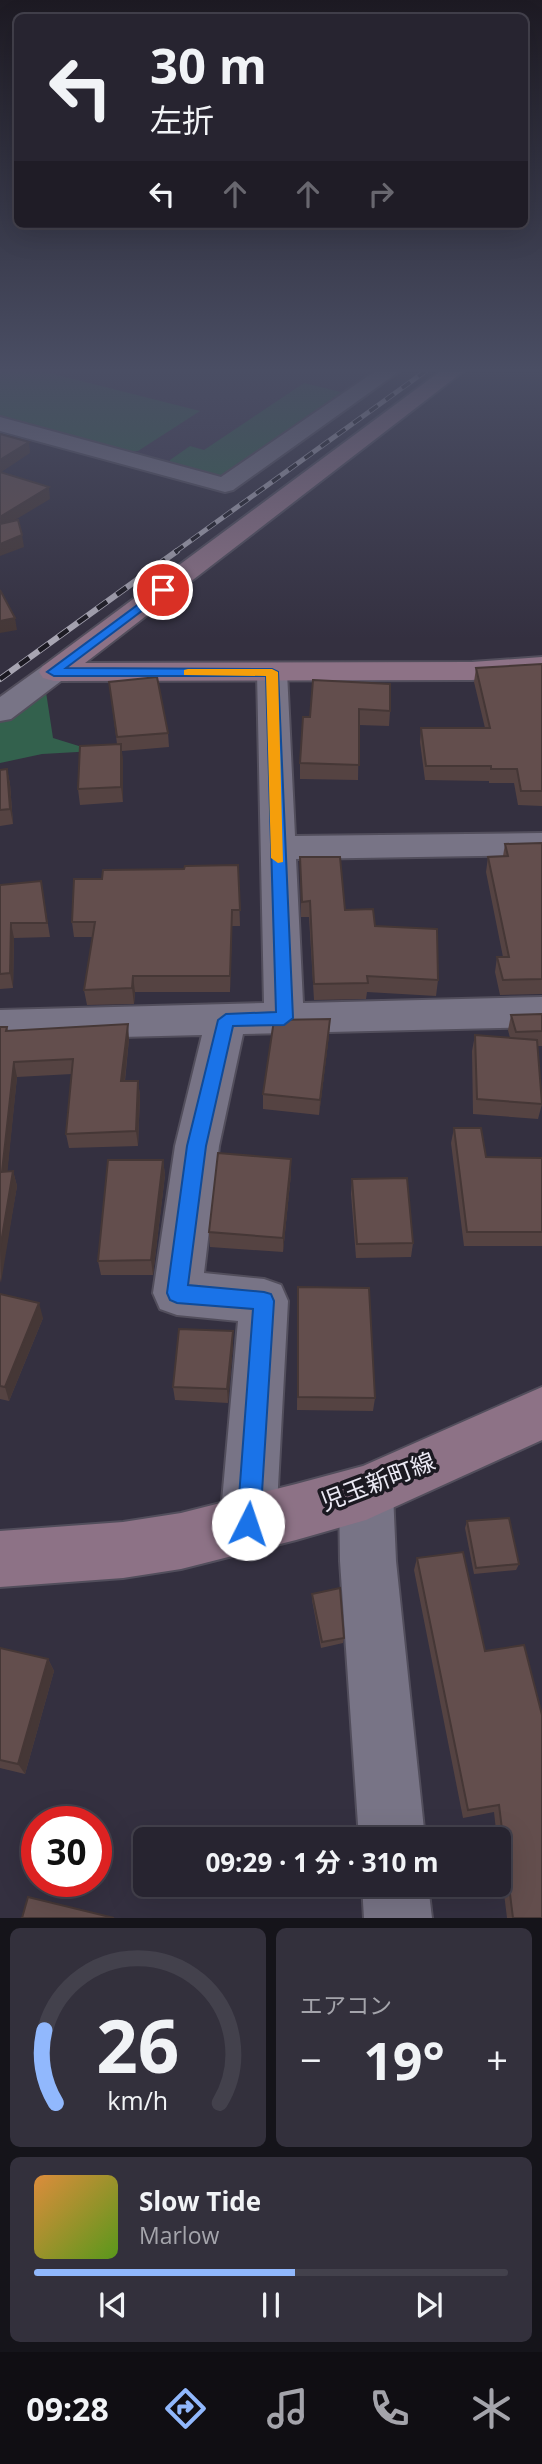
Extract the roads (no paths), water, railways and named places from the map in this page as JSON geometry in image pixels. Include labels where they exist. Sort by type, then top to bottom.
[{"type":"street","points":[[131,460],[225,485],[262,460]]},
{"type":"street","points":[[0,712],[336,460]]},
{"type":"street","points":[[54,672],[472,671],[542,666]]},
{"type":"street","points":[[272,672],[284,1018]]},
{"type":"street","points":[[278,848],[542,844]]},
{"type":"street","points":[[0,1025],[542,1012]]},
{"type":"street","points":[[226,1020],[197,1146],[177,1293],[264,1301],[248,1524]]},
{"type":"street","name":"児玉新町線","points":[[0,1559],[123,1550],[181,1541],[366,1493],[542,1413]]},
{"type":"street","points":[[366,1493],[368,1561],[390,1827]]},
{"type":"street","points":[[396,1897],[398,1918]]},
{"type":"railway","points":[[175,552],[303,460]]},
{"type":"railway","points":[[0,679],[177,551]]}]
